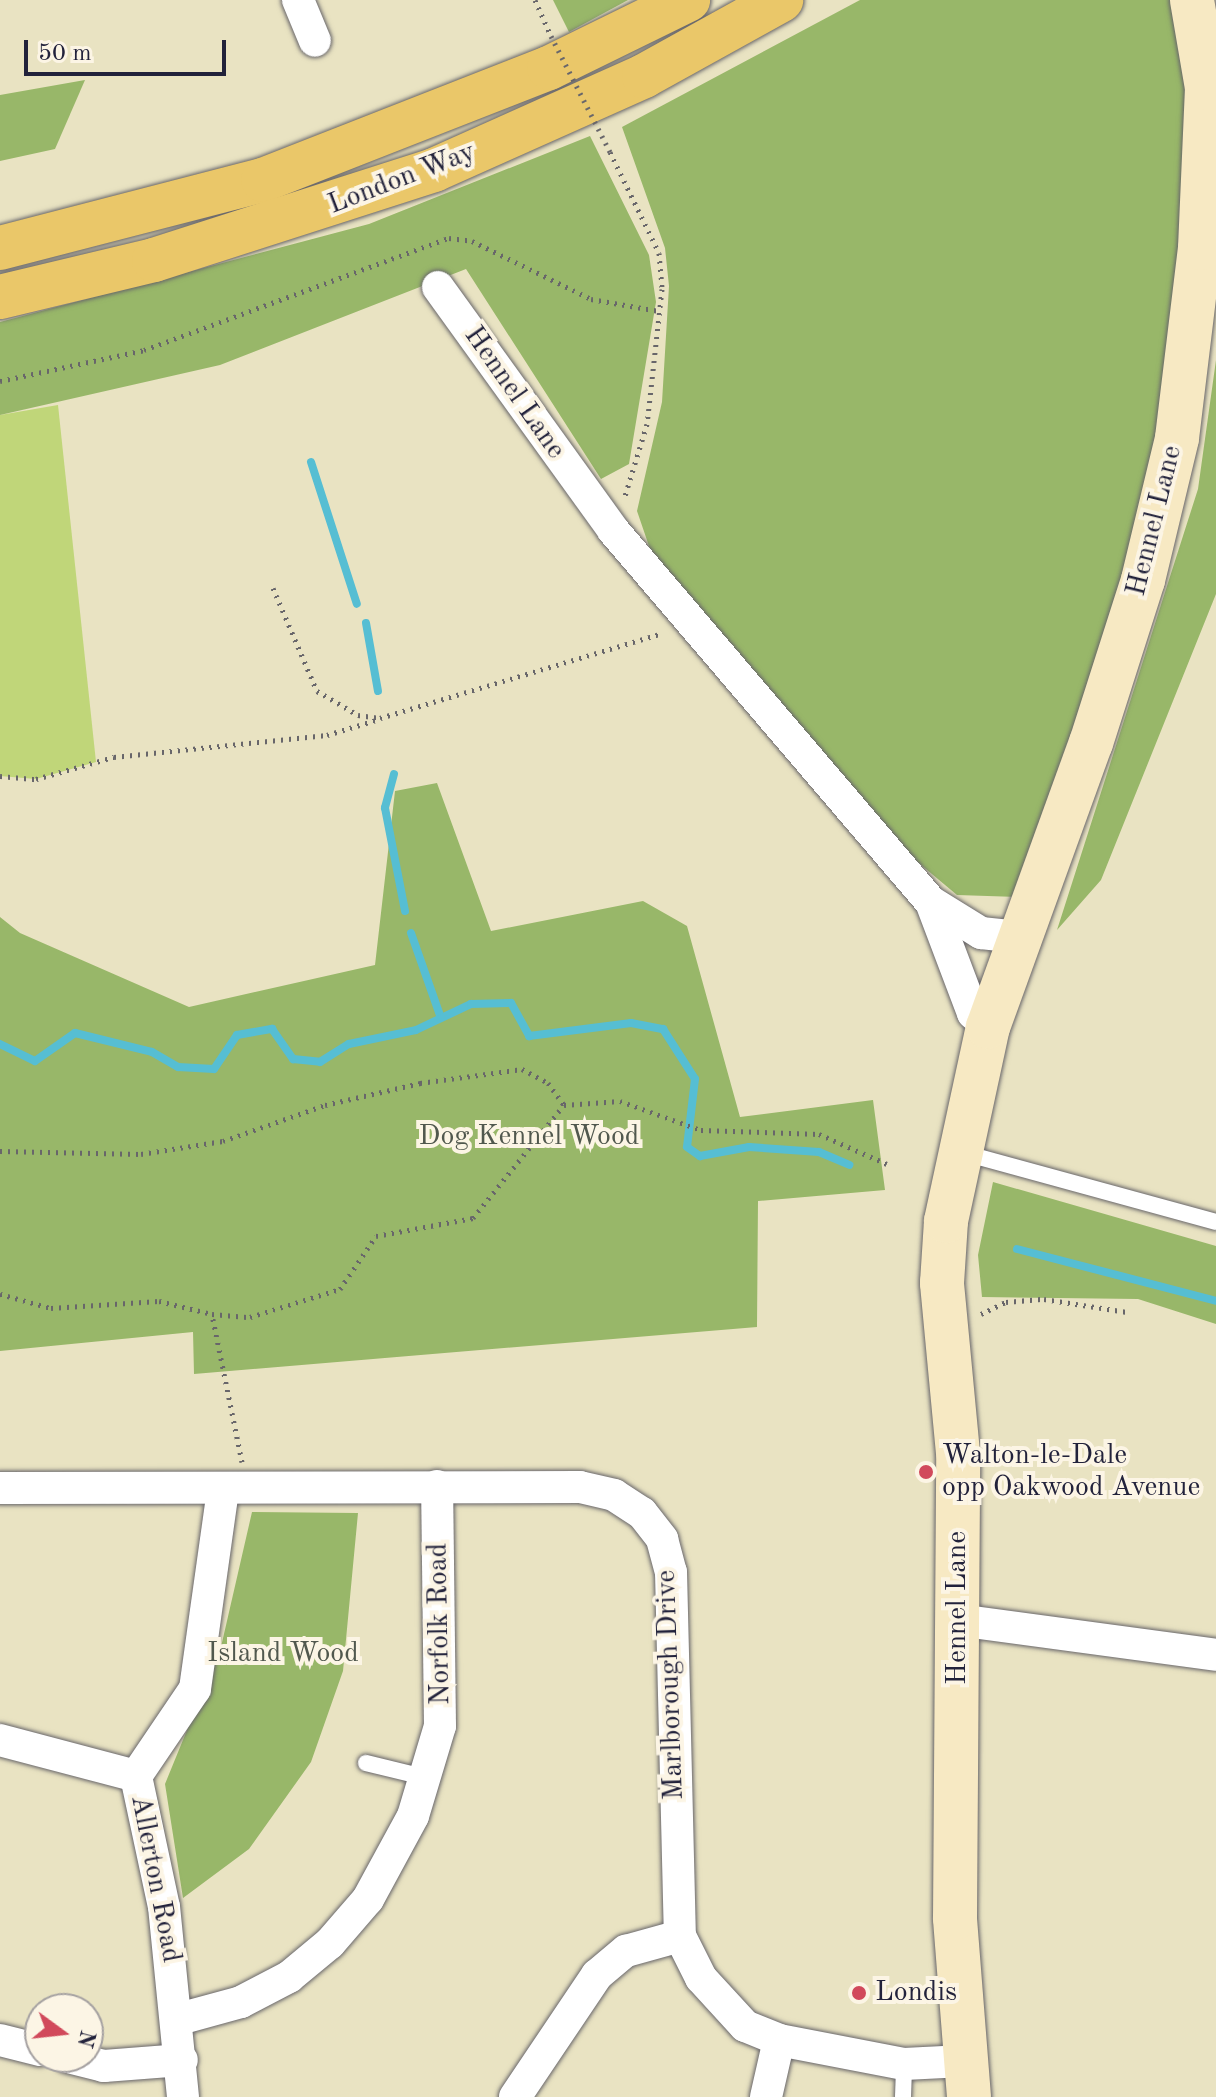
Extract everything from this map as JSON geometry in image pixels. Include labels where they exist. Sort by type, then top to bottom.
[{"type":"highway","name":"London Way","points":[[0,248],[263,180],[549,68],[688,0]]},
{"type":"highway","name":"London Way","points":[[0,297],[198,248],[434,170],[644,76],[781,0]]},
{"type":"main road","name":"Hennel Lane","points":[[966,2079],[955,1918],[958,1453],[942,1283],[959,1151],[988,1027],[1124,640],[1177,438],[1200,248],[1212,75],[1192,0]]},
{"type":"street","points":[[298,0],[315,41]]},
{"type":"street","name":"Hennel Lane","points":[[438,287],[613,530],[931,902],[981,933],[1019,937]]},
{"type":"street","name":"Hennel Lane","points":[[931,902],[973,1013],[988,1027]]},
{"type":"street","name":"Norfolk Road","points":[[179,2019],[241,2002],[289,1977],[330,1943],[368,1899],[428,1778],[445,1664],[437,1486]]},
{"type":"street","name":"Marlborough Drive","points":[[0,1488],[580,1487],[614,1495],[642,1513],[662,1539],[671,1572],[680,1936],[722,2007],[779,2040],[966,2079]]},
{"type":"street","name":"Allerton Road","points":[[183,2097],[179,2019],[136,1776],[195,1689],[223,1490]]},
{"type":"street","points":[[958,1620],[1216,1655]]},
{"type":"street","points":[[0,1740],[136,1776]]},
{"type":"street","points":[[515,2097],[597,1975],[626,1951],[680,1936]]},
{"type":"street","points":[[0,2040],[24,2046]]},
{"type":"street","points":[[766,2097],[779,2040]]},
{"type":"street","points":[[104,2066],[182,2060]]},
{"type":"lane","points":[[959,1151],[1216,1222]]},
{"type":"lane","points":[[366,1763],[428,1778]]},
{"type":"lane","points":[[903,2097],[904,2064]]},
{"type":"path","points":[[535,0],[659,253],[659,311],[647,424],[613,530]]},
{"type":"path","points":[[0,381],[144,350],[449,238],[472,241],[591,299],[659,311]]},
{"type":"path","points":[[273,588],[317,691],[358,715],[380,718]]},
{"type":"path","points":[[0,776],[36,779],[198,744],[327,735],[380,718],[457,701],[694,622]]},
{"type":"path","points":[[0,1151],[141,1154],[223,1141],[325,1105],[420,1083],[522,1069],[548,1083],[564,1105]]},
{"type":"path","points":[[0,1294],[51,1308],[159,1301],[212,1314],[250,1317],[340,1289],[376,1236],[473,1218],[564,1105],[620,1101],[697,1129],[819,1134],[887,1164]]},
{"type":"path","points":[[948,1337],[974,1331],[981,1312],[1006,1302],[1044,1299],[1127,1312]]},
{"type":"path","points":[[212,1314],[245,1474],[223,1490]]},
{"type":"green space","points":[[553,0],[628,0],[569,32]]},
{"type":"green space","points":[[860,0],[1175,0],[1193,71],[1191,233],[1142,515],[1022,897],[957,895],[914,859],[650,549],[637,511],[662,402],[669,286],[665,248],[622,127]]},
{"type":"green space","points":[[85,80],[55,149],[0,161],[0,95]]},
{"type":"green space","points":[[590,136],[649,255],[656,302],[629,464],[601,479],[466,269],[220,365],[0,415],[0,322],[369,224]]},
{"type":"green space","points":[[1216,360],[1216,594],[1101,880],[1057,930],[1198,489]]},
{"type":"green space","points":[[58,405],[96,762],[36,779],[0,776],[0,415]]},
{"type":"green space","name":"Dog Kennel Wood","points":[[437,783],[491,931],[643,901],[687,926],[740,1117],[873,1100],[885,1190],[758,1201],[757,1327],[194,1374],[193,1332],[0,1351],[0,917],[20,933],[189,1007],[375,965],[395,791]]},
{"type":"green space","points":[[993,1182],[1216,1246],[1216,1324],[1138,1299],[982,1297],[978,1255]]},
{"type":"green space","name":"Island Wood","points":[[252,1512],[358,1513],[343,1671],[311,1762],[249,1849],[183,1898],[165,1784],[221,1647]]},
{"type":"waterway","points":[[311,462],[357,604]]},
{"type":"waterway","points":[[366,623],[378,691]]},
{"type":"waterway","points":[[394,774],[385,808],[405,911]]},
{"type":"waterway","points":[[411,933],[441,1018]]},
{"type":"waterway","points":[[0,1044],[35,1061],[75,1033],[152,1052],[178,1067],[214,1069],[237,1035],[272,1029],[293,1059],[320,1062],[349,1044],[416,1030],[471,1004],[511,1003],[529,1036],[631,1023],[663,1029],[695,1079],[687,1147],[700,1156],[749,1147],[819,1152],[849,1165]]},
{"type":"waterway","points":[[1017,1249],[1216,1301]]},
{"type":"place","name":"Walton-le-Dale opp Oakwood Avenue","points":[[926,1472]]},
{"type":"place","name":"Londis","points":[[859,1993]]}]
